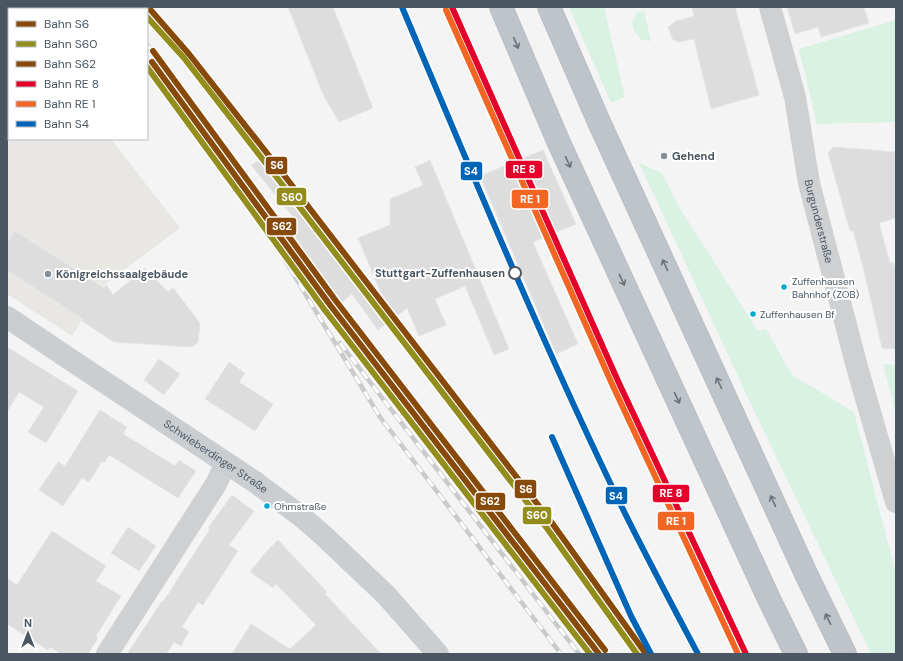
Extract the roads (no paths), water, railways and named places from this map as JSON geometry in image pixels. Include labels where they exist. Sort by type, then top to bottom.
[{"type":"highway","points":[[501,7],[559,143],[796,654]]},
{"type":"highway","points":[[549,7],[599,122],[845,654]]},
{"type":"main road","name":"Schwieberdinger Straße","points":[[7,317],[255,482],[302,517],[325,536],[386,595],[436,653]]},
{"type":"street","name":"Burgunderstraße","points":[[770,7],[795,97],[809,184],[859,372],[896,502]]},
{"type":"street","points":[[106,654],[220,478],[226,463]]},
{"type":"railway","points":[[148,46],[171,85],[190,112]]},
{"type":"railway","points":[[224,161],[380,417],[561,654]]},
{"type":"railway","points":[[340,343],[579,654]]},
{"type":"rail line","name":"S6","points":[[148,7],[189,54],[277,166],[552,523],[646,654]]},
{"type":"rail line","name":"S4","points":[[402,7],[506,252],[560,374],[626,515],[698,654]]},
{"type":"rail line","name":"S60","points":[[148,18],[184,58],[546,527],[637,654]]},
{"type":"rail line","name":"S62","points":[[153,51],[336,301],[605,650]]},
{"type":"rail line","name":"S6","points":[[152,62],[330,305],[599,654]]},
{"type":"rail line","name":"S60","points":[[148,68],[324,309],[590,654]]},
{"type":"rail line","name":"S4","points":[[552,437],[631,616],[651,654]]},
{"type":"place","name":"Gehend","points":[[664,156]]},
{"type":"place","name":"Stuttgart-Zuffenhausen","points":[[515,273]]},
{"type":"place","name":"Königreichssaalgebäude","points":[[48,274]]},
{"type":"place","name":"Zuffenhausen Bahnhof (ZOB)","points":[[784,287]]},
{"type":"place","name":"Zuffenhausen Bf","points":[[753,314]]},
{"type":"place","name":"Ohmstraße","points":[[267,506]]}]
